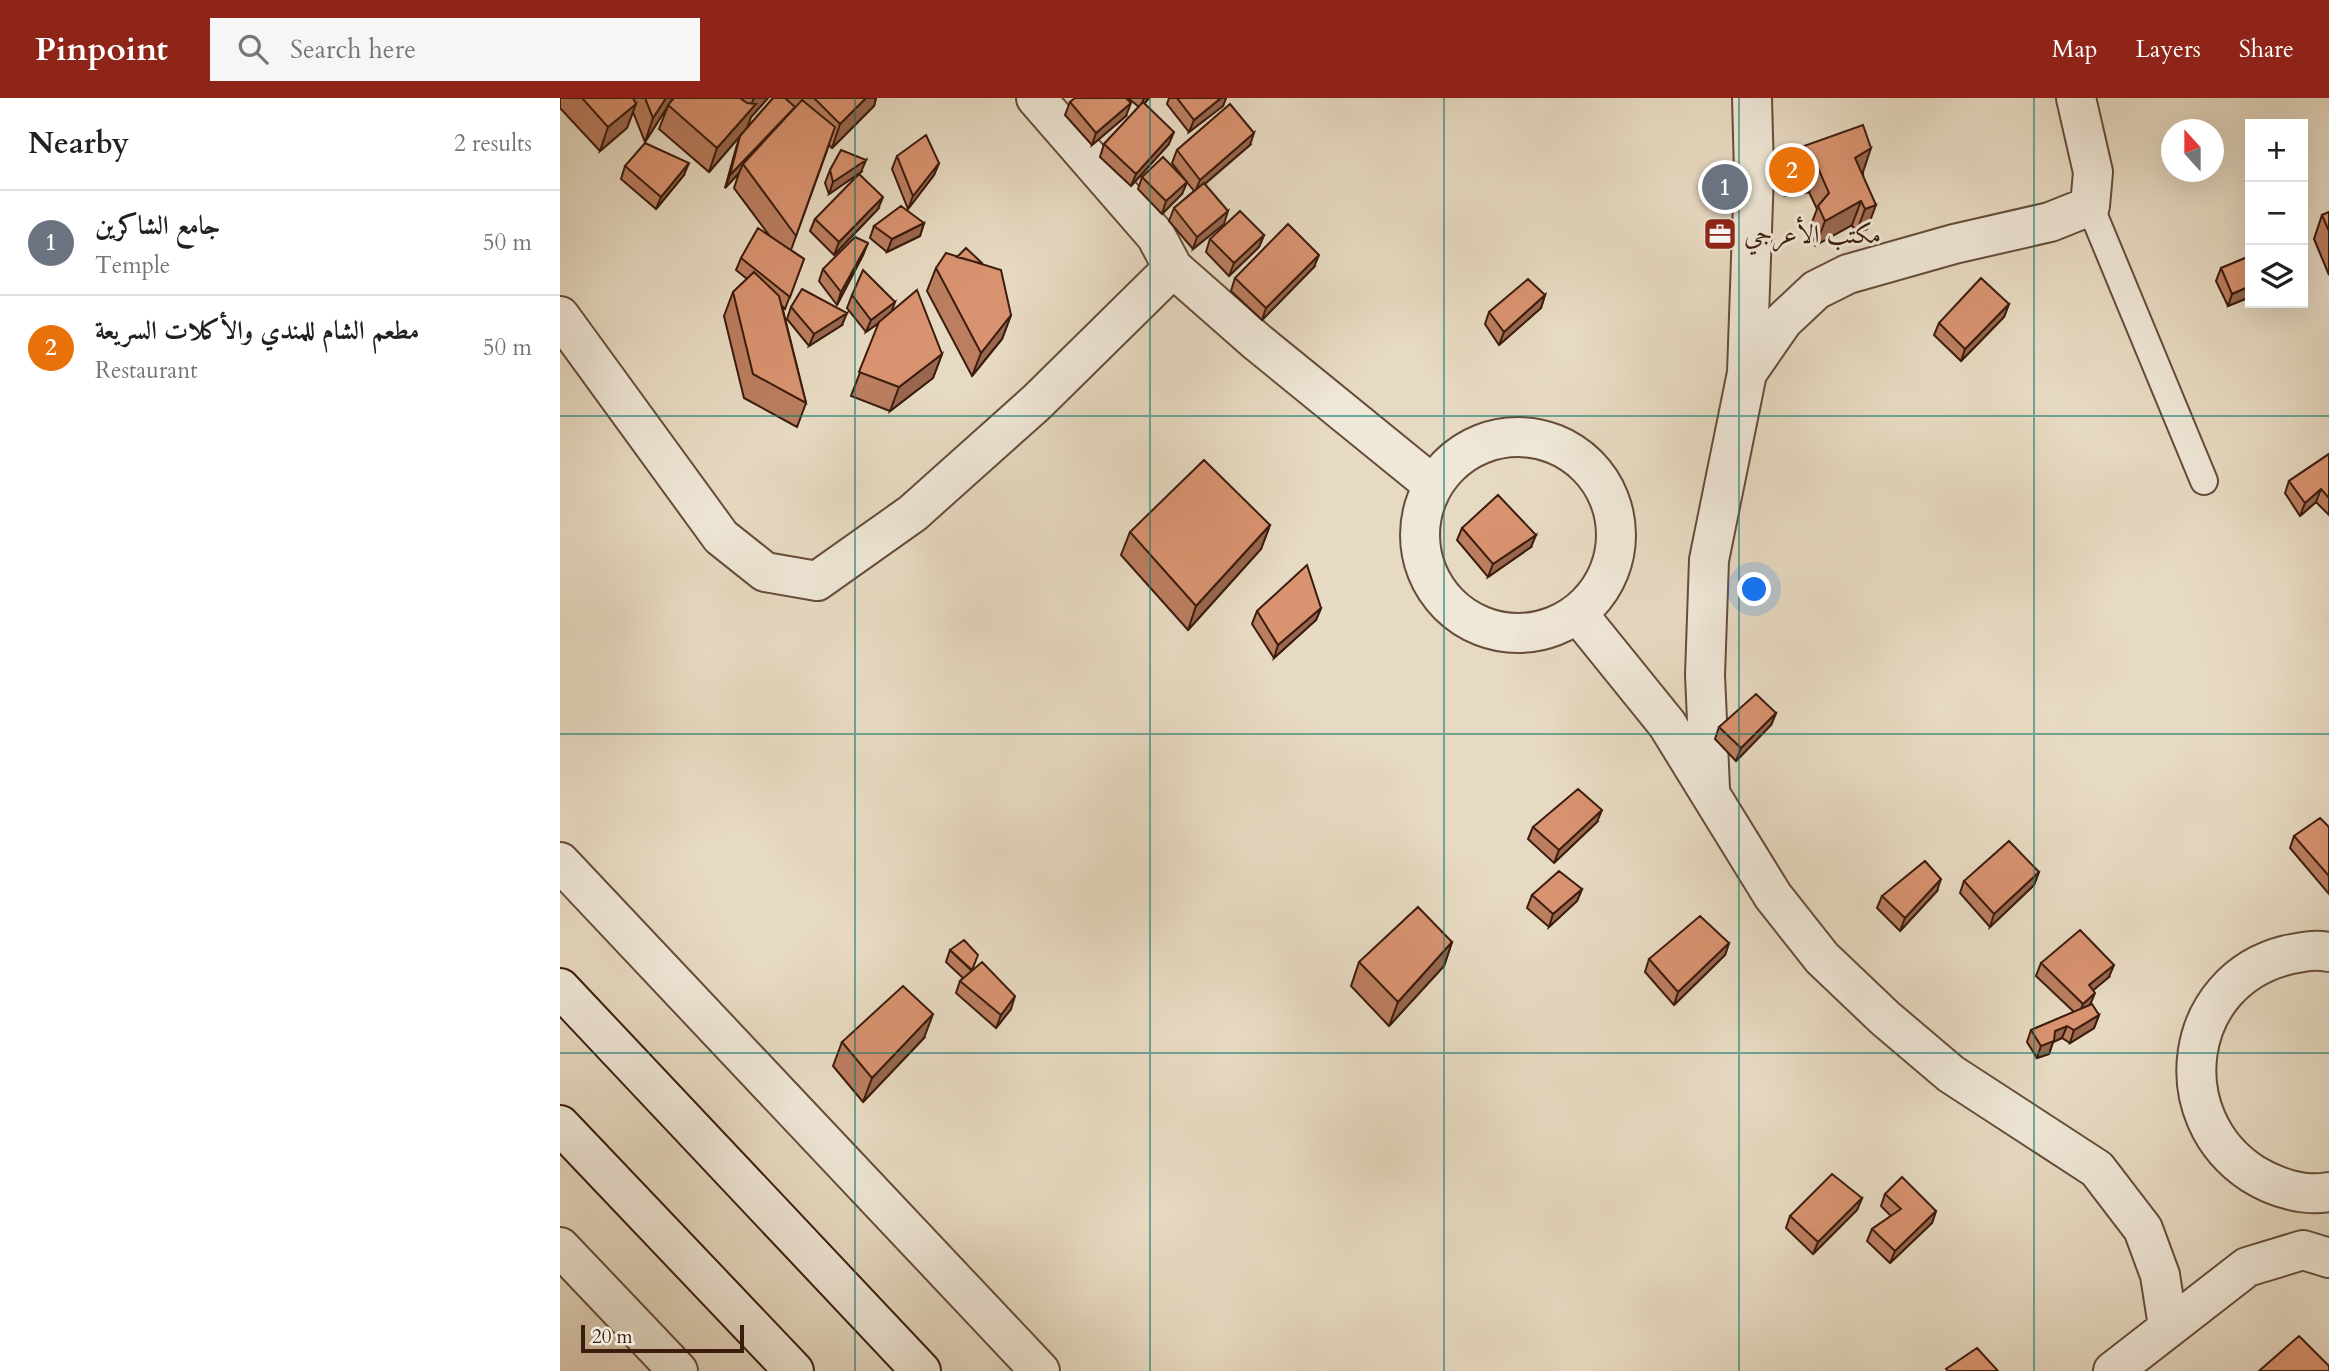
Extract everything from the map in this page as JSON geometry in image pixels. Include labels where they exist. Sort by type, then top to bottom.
[{"type":"street","points":[[1036,98],[1156,236],[1173,268],[1256,341],[1433,485]]},
{"type":"street","points":[[1710,791],[1705,675],[1709,560],[1747,373],[1754,173],[1752,98]]},
{"type":"street","points":[[1747,373],[1783,321],[1816,290],[1849,274],[2050,222],[2090,206],[2093,172],[2076,98]]},
{"type":"street","points":[[560,316],[721,537],[765,572],[817,580],[913,513],[1037,402],[1173,268]]},
{"type":"street","points":[[1532,436],[1569,449],[1598,475],[1614,510],[1617,548],[1604,585],[1578,614],[1543,632],[1504,634],[1468,621],[1439,596],[1422,561],[1420,522],[1433,485],[1458,456],[1493,439],[1532,436]]},
{"type":"street","points":[[1578,614],[1667,724],[1773,897],[1822,958],[1885,1018],[1951,1074],[2098,1169],[2143,1229],[2160,1275],[2168,1326]]},
{"type":"street","points":[[560,862],[1040,1371]]},
{"type":"street","points":[[2113,1371],[2247,1267],[2316,1254],[2314,1191],[2272,1186],[2232,1160],[2205,1121],[2194,1074],[2203,1028],[2228,987],[2268,960],[2314,949],[2329,952]]},
{"type":"street","points":[[560,988],[920,1371]]},
{"type":"street","points":[[560,1125],[794,1371]]},
{"type":"street","points":[[560,1247],[678,1371]]},
{"type":"lane","points":[[2090,206],[2204,481]]},
{"type":"building","points":[[582,98],[633,98],[636,104],[608,127]]},
{"type":"building","points":[[645,98],[666,98],[653,118]]},
{"type":"building","points":[[674,98],[740,98],[747,103],[756,104],[717,148],[668,105]]},
{"type":"building","points":[[773,98],[785,98],[795,107],[730,175],[740,136]]},
{"type":"building","points":[[814,98],[866,98],[840,124]]},
{"type":"building","points":[[1075,98],[1126,98],[1131,103],[1096,133],[1070,102]]},
{"type":"building","points":[[1177,98],[1221,98],[1194,120]]},
{"type":"building","points":[[802,100],[835,127],[796,236],[743,164]]},
{"type":"building","points":[[1143,102],[1174,132],[1136,174],[1104,144]]},
{"type":"building","points":[[1230,104],[1254,133],[1200,180],[1177,150]]},
{"type":"building","points":[[1863,125],[1871,148],[1855,158],[1876,205],[1865,209],[1861,201],[1825,221],[1818,206],[1829,193],[1818,168],[1794,173],[1787,152]]},
{"type":"building","points":[[926,135],[939,163],[913,196],[897,156]]},
{"type":"building","points":[[645,143],[689,163],[661,197],[625,166]]},
{"type":"building","points":[[841,150],[866,160],[833,182],[830,170]]},
{"type":"building","points":[[1163,157],[1187,182],[1166,201],[1142,177]]},
{"type":"building","points":[[859,174],[883,197],[839,242],[815,219]]},
{"type":"building","points":[[1204,183],[1228,211],[1197,237],[1174,208]]},
{"type":"building","points":[[901,206],[924,223],[892,239],[874,226]]},
{"type":"building","points":[[1240,211],[1264,235],[1234,263],[1210,239]]},
{"type":"building","points":[[2329,212],[2329,231],[2322,215]]},
{"type":"building","points":[[1288,224],[1319,255],[1266,308],[1235,278]]},
{"type":"building","points":[[758,228],[804,259],[790,297],[741,258]]},
{"type":"building","points":[[855,237],[868,243],[841,292],[823,269]]},
{"type":"building","points":[[966,248],[983,264],[957,257]]},
{"type":"building","points":[[946,253],[1001,270],[1011,315],[981,353],[936,268]]},
{"type":"building","points":[[2245,258],[2245,288],[2232,294],[2221,268]]},
{"type":"building","points":[[863,270],[895,302],[871,320],[852,295]]},
{"type":"building","points":[[754,272],[779,296],[806,403],[753,374],[733,292]]},
{"type":"building","points":[[1981,278],[2009,304],[1965,349],[1939,323]]},
{"type":"building","points":[[1528,279],[1545,295],[1504,332],[1489,312]]},
{"type":"building","points":[[802,289],[847,313],[814,334],[791,307]]},
{"type":"building","points":[[917,290],[942,354],[899,387],[859,372],[879,322]]},
{"type":"building","points":[[2329,454],[2329,498],[2321,489],[2305,503],[2289,481]]},
{"type":"building","points":[[1204,460],[1270,525],[1196,606],[1130,532]]},
{"type":"building","points":[[1498,495],[1536,535],[1493,564],[1462,528]]},
{"type":"building","points":[[1307,565],[1321,608],[1278,645],[1257,611]]},
{"type":"building","points":[[1756,694],[1776,713],[1741,748],[1719,727]]},
{"type":"building","points":[[1578,789],[1602,810],[1559,850],[1533,827]]},
{"type":"building","points":[[2320,818],[2329,827],[2329,876],[2294,836]]},
{"type":"building","points":[[2009,841],[2039,872],[1994,914],[1964,881]]},
{"type":"building","points":[[1925,861],[1941,879],[1905,918],[1882,896]]},
{"type":"building","points":[[1559,871],[1582,889],[1553,914],[1532,895]]},
{"type":"building","points":[[1418,907],[1452,942],[1398,1002],[1359,962]]},
{"type":"building","points":[[1700,916],[1729,943],[1678,992],[1649,959]]},
{"type":"building","points":[[2080,930],[2114,965],[2089,985],[2095,993],[2083,1004],[2041,963]]},
{"type":"building","points":[[964,940],[978,955],[972,970],[950,950]]},
{"type":"building","points":[[982,962],[1015,996],[1001,1015],[960,981]]},
{"type":"building","points":[[903,986],[933,1014],[872,1078],[842,1042]]},
{"type":"building","points":[[2092,1004],[2099,1015],[2074,1030],[2067,1026],[2055,1031],[2054,1041],[2041,1046],[2031,1030]]},
{"type":"building","points":[[1832,1174],[1862,1198],[1818,1242],[1790,1216]]},
{"type":"building","points":[[1902,1177],[1936,1211],[1895,1251],[1872,1229],[1901,1209],[1885,1194]]},
{"type":"building","points":[[2299,1336],[2329,1366],[2329,1371],[2259,1371]]},
{"type":"building","points":[[1977,1348],[1998,1371],[1946,1369]]},
{"type":"place","name":"مطعم الشام للمندي والأكلات السريعة","points":[[1792,170]]},
{"type":"place","name":"جامع الشاكرين","points":[[1725,187]]},
{"type":"place","name":"مكتب الأعرجي","points":[[1720,234]]}]
